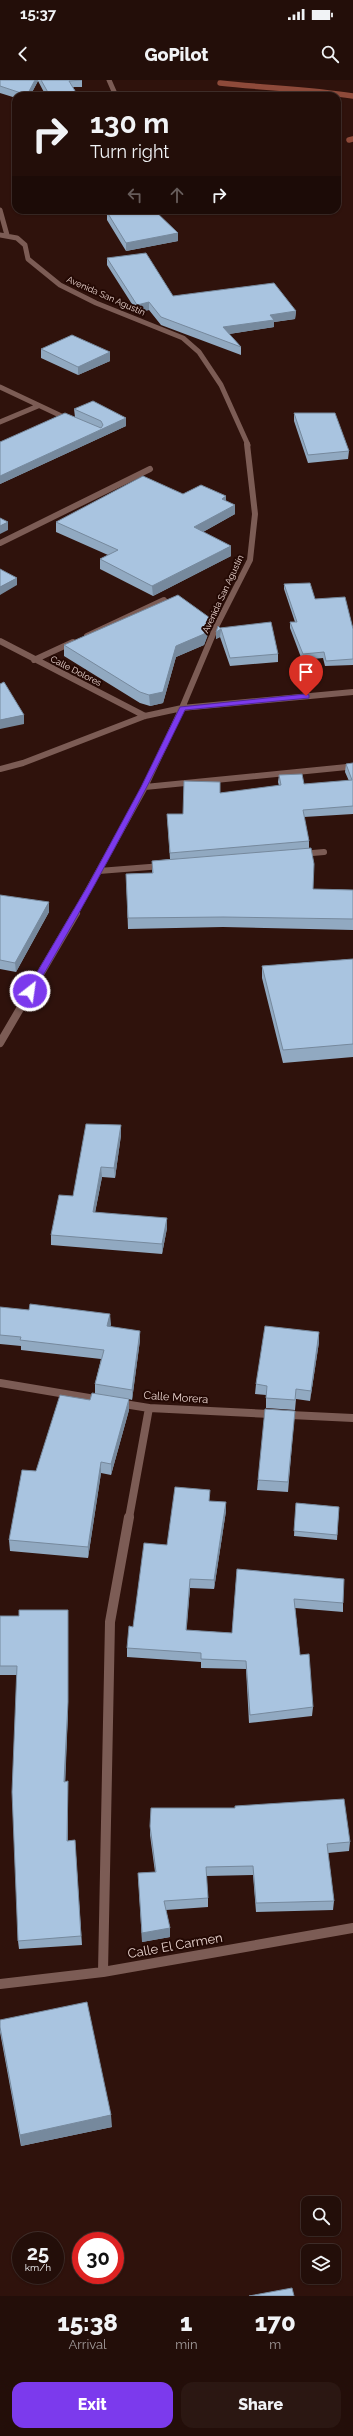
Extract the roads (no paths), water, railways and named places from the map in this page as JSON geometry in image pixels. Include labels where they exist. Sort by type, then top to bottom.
[{"type":"street","points":[[109,80],[114,92]]},
{"type":"street","points":[[0,210],[7,235]]},
{"type":"street","name":"Avenida San Agustín","points":[[0,235],[7,235],[17,238],[25,245],[28,259],[60,285],[96,302],[183,338],[199,352],[221,385],[247,440],[255,514],[250,560],[216,627],[182,708],[145,787],[99,871],[0,1043]]},
{"type":"street","points":[[0,387],[79,424]]},
{"type":"street","points":[[0,422],[38,406]]},
{"type":"street","points":[[0,543],[150,469]]},
{"type":"street","points":[[34,660],[164,600]]},
{"type":"street","name":"Calle Dolores","points":[[0,641],[34,660],[145,716]]},
{"type":"street","points":[[0,769],[23,763],[145,716],[182,708],[353,692]]},
{"type":"street","points":[[145,787],[347,766]]},
{"type":"street","points":[[293,855],[324,852]]},
{"type":"street","points":[[99,871],[169,865]]},
{"type":"street","name":"Calle Morera","points":[[0,1383],[149,1408],[353,1418]]},
{"type":"street","points":[[103,1972],[110,1622],[149,1408]]},
{"type":"street","name":"Calle El Carmen","points":[[0,1984],[103,1972],[353,1928]]},
{"type":"waterway","points":[[220,83],[320,92]]},
{"type":"waterway","points":[[341,95],[353,96]]},
{"type":"waterway","points":[[349,140],[353,139]]}]
